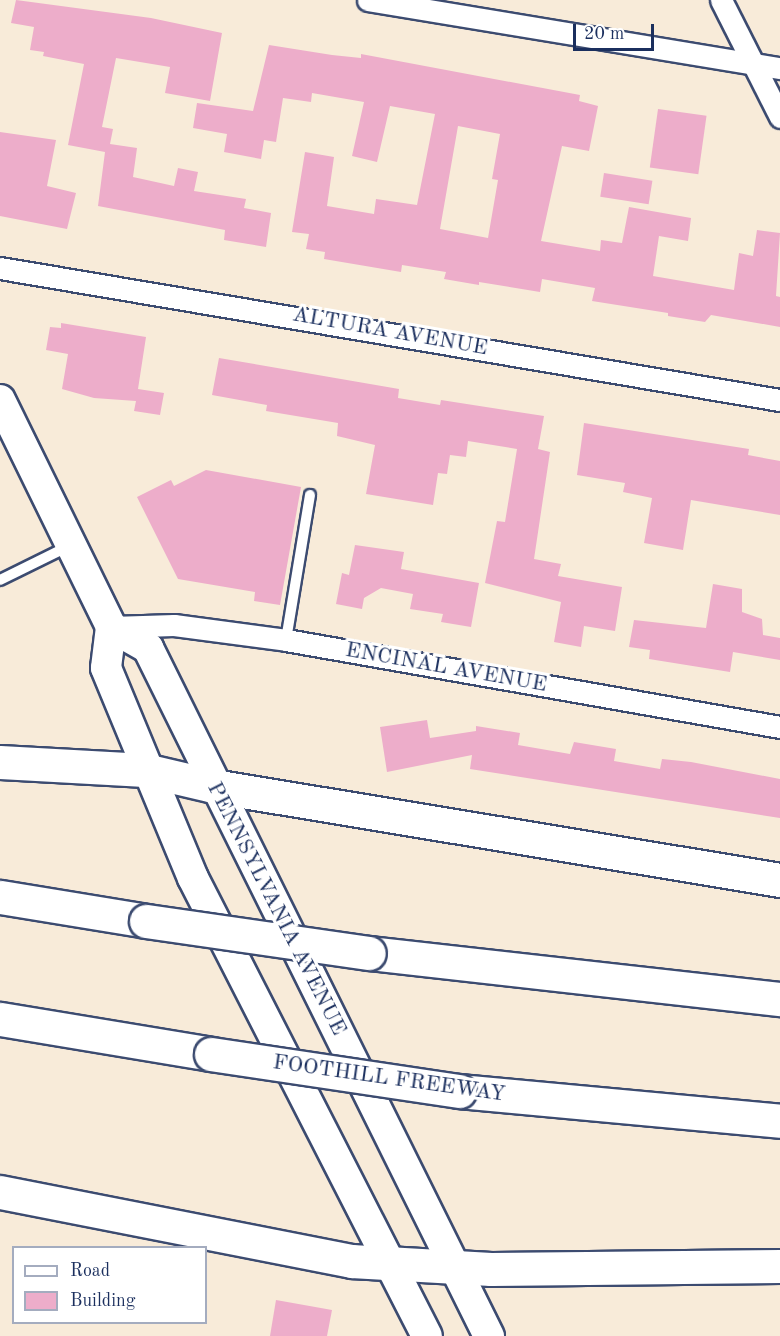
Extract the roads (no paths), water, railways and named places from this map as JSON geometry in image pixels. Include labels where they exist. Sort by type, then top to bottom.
[{"type":"highway","points":[[0,762],[145,770],[213,786],[780,880]]},
{"type":"highway","points":[[0,897],[146,921],[369,953],[780,999]]},
{"type":"highway","name":"FOOTHILL FREEWAY","points":[[0,1019],[459,1091],[780,1121]]},
{"type":"highway","points":[[0,1192],[351,1261],[454,1268],[780,1266]]},
{"type":"main road","points":[[0,400],[111,627],[106,668],[145,770],[193,878],[427,1336]]},
{"type":"main road","name":"PENNSYLVANIA AVENUE","points":[[111,627],[148,648],[213,786],[489,1336]]},
{"type":"street","points":[[368,0],[780,68]]},
{"type":"street","points":[[721,0],[780,117]]},
{"type":"street","name":"ALTURA AVENUE","points":[[0,268],[780,400]]},
{"type":"street","name":"ENCINAL AVENUE","points":[[111,627],[174,625],[286,640],[780,727]]},
{"type":"lane","points":[[286,640],[310,495]]},
{"type":"lane","points":[[0,580],[72,545]]}]
